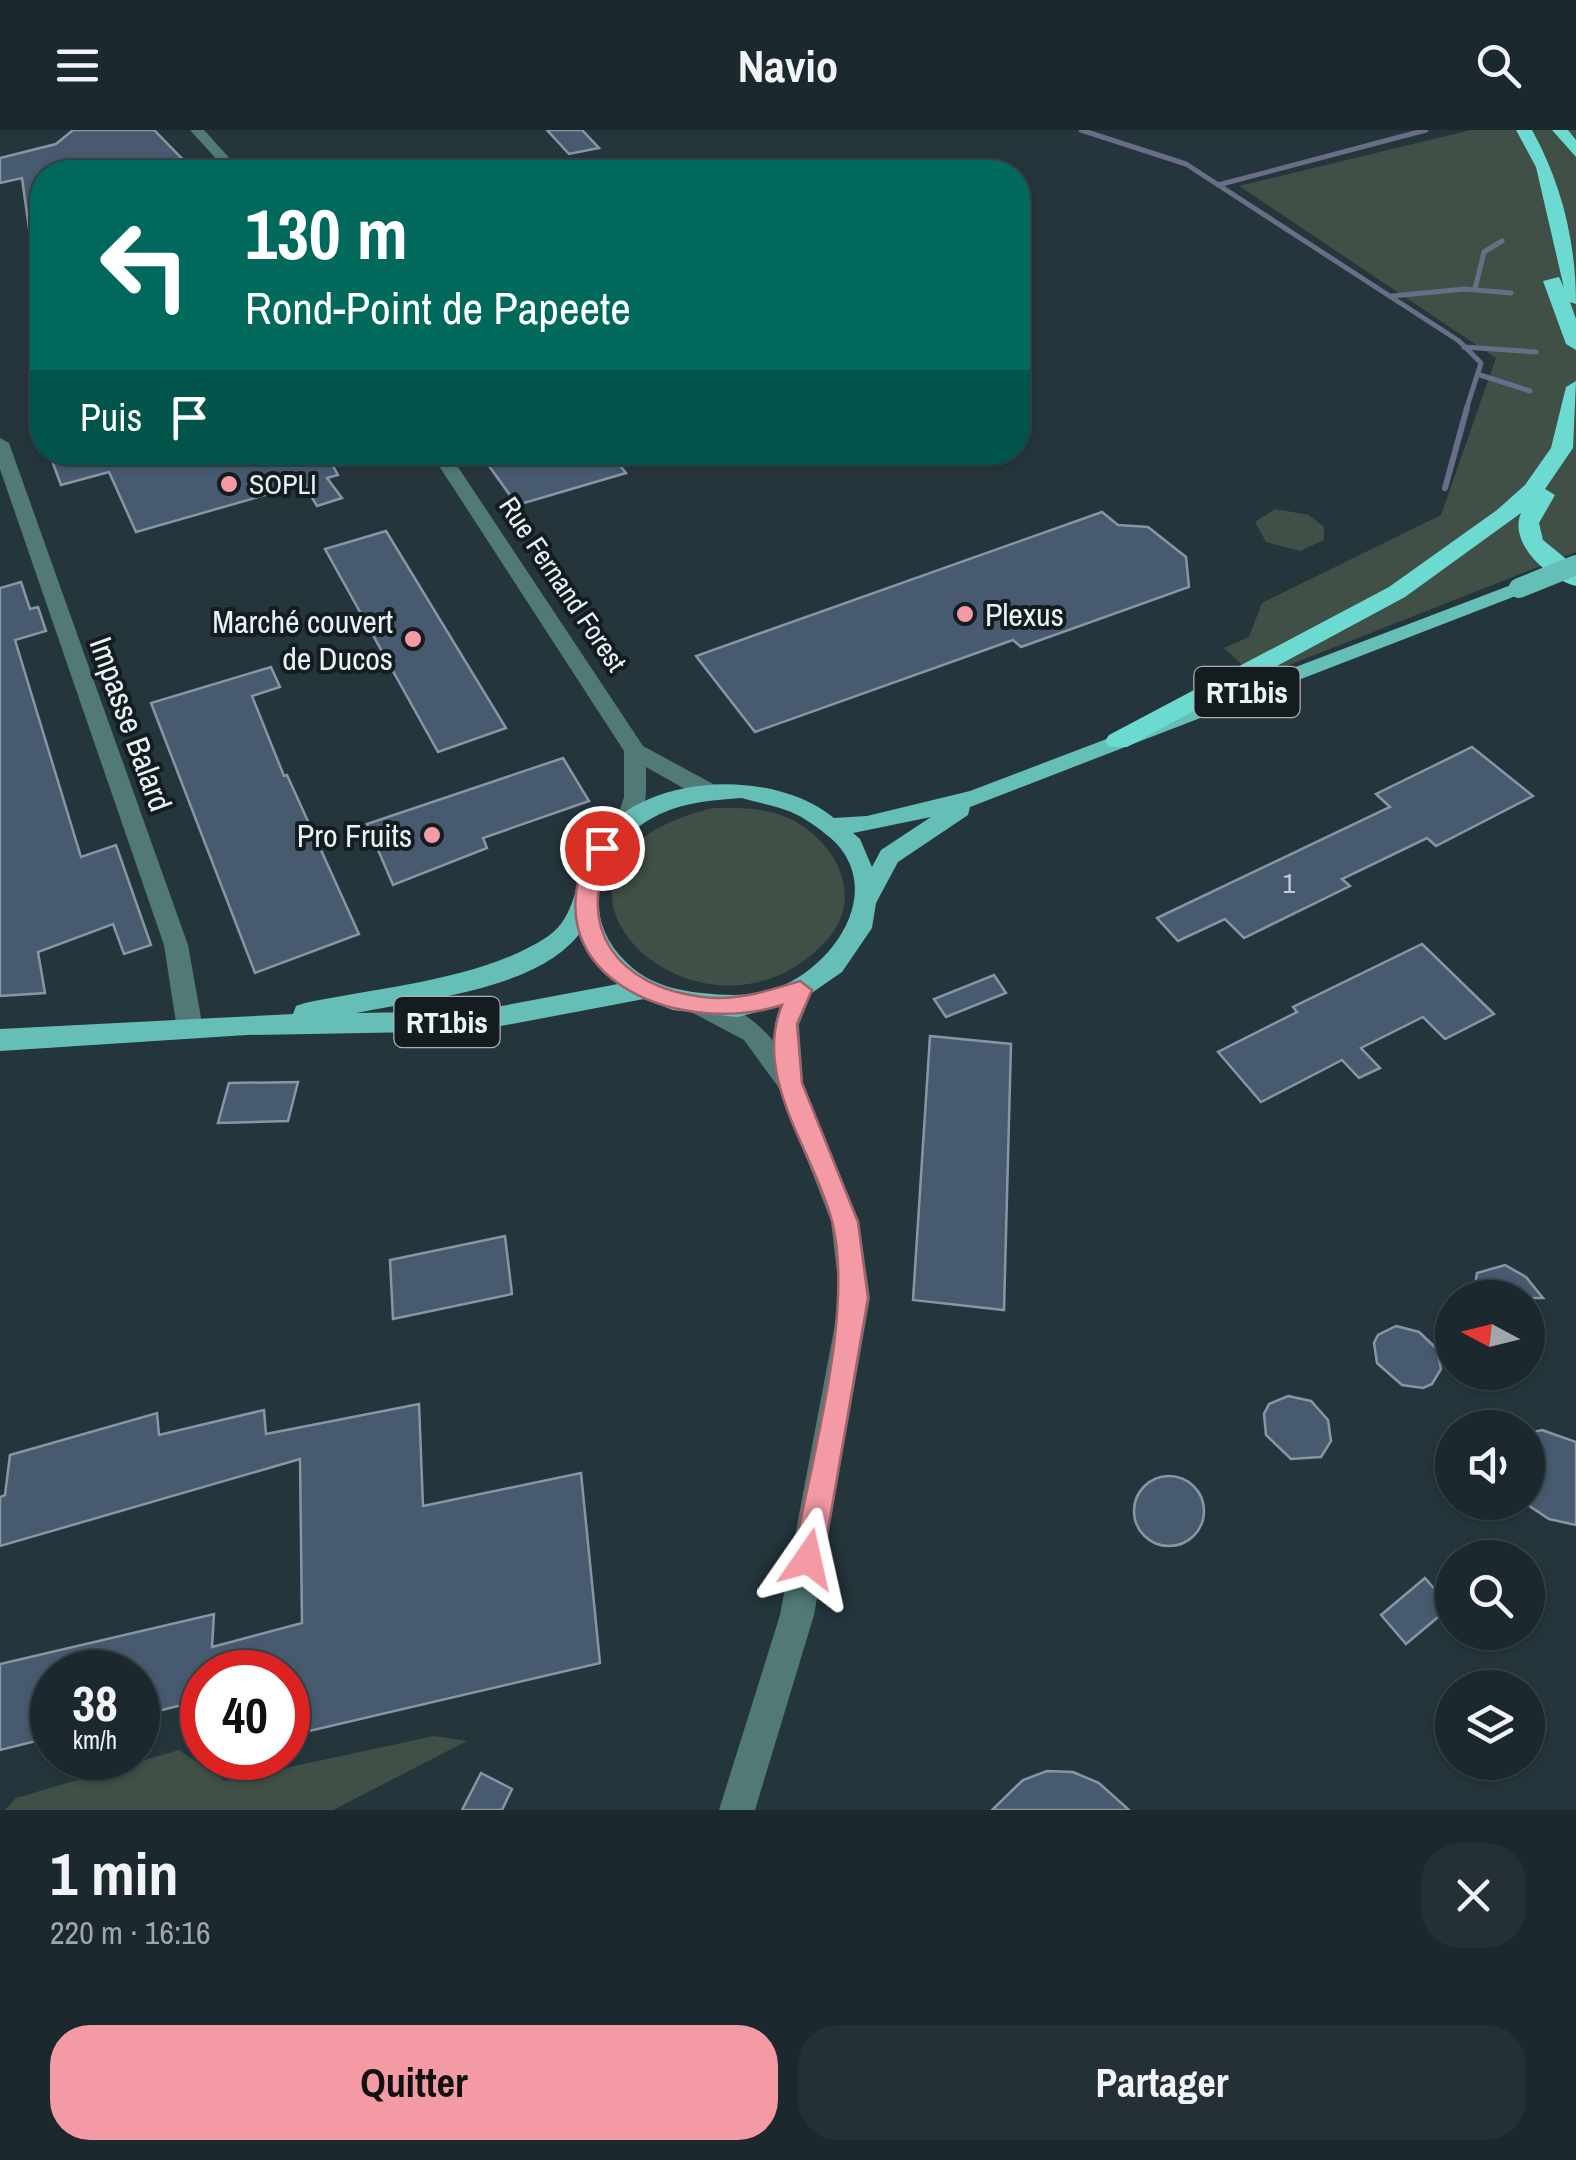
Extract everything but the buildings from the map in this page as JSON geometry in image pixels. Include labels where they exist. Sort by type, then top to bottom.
[{"type":"highway","points":[[1524,130],[1544,167],[1576,298]]},
{"type":"highway","points":[[1544,130],[1559,154],[1573,202],[1576,232]]},
{"type":"highway","points":[[1560,130],[1576,152]]},
{"type":"highway","points":[[1554,218],[1548,272],[1576,344]]},
{"type":"highway","points":[[1576,388],[1562,448],[1562,472],[1526,517],[1525,530],[1530,542],[1576,579]]},
{"type":"highway","points":[[1118,741],[1397,592],[1534,490],[1562,448]]},
{"type":"main road","name":"RT1bis","points":[[834,826],[867,824],[975,798],[1576,565]]},
{"type":"main road","points":[[708,792],[775,796],[808,808],[834,826],[853,846],[865,870],[869,896],[863,924],[848,953],[800,990],[753,1005],[702,1006],[644,989],[593,941],[583,911],[586,878],[602,848],[628,822],[664,802],[708,792]]},
{"type":"main road","name":"RT1bis","points":[[869,896],[889,856],[975,798]]},
{"type":"main road","name":"RT1bis","points":[[247,1026],[498,973],[558,942],[583,911]]},
{"type":"main road","name":"RT1bis","points":[[0,1040],[247,1026],[475,1021],[644,989]]},
{"type":"street","points":[[196,130],[224,160]]},
{"type":"street","name":"Impasse Balard","points":[[0,443],[176,945],[190,1029]]},
{"type":"street","name":"Rue Fernand Forest","points":[[448,465],[580,661],[635,751],[708,792]]},
{"type":"street","points":[[628,822],[636,796],[635,751]]},
{"type":"street","points":[[790,1083],[786,1024],[800,990]]},
{"type":"street","points":[[702,1006],[753,1033],[790,1083],[845,1222],[855,1298],[797,1615],[737,1810]]},
{"type":"green space","points":[[1471,130],[1576,130],[1576,552],[1256,678],[1224,648],[1249,637],[1262,603],[1441,515],[1496,358],[1239,186]]},
{"type":"green space","points":[[1275,509],[1309,515],[1324,527],[1324,540],[1300,551],[1266,542],[1255,522]]},
{"type":"green space","points":[[713,808],[756,809],[781,815],[815,836],[839,867],[844,904],[839,922],[827,940],[776,976],[724,985],[675,974],[636,947],[614,911],[616,872],[646,835]]},
{"type":"green space","points":[[434,1736],[467,1741],[333,1810],[5,1810],[16,1798],[77,1780],[160,1780],[160,1756],[179,1750],[180,1780],[310,1780],[310,1763]]},
{"type":"waterway","points":[[1081,130],[1186,164],[1218,185]]},
{"type":"waterway","points":[[1218,185],[1426,130]]},
{"type":"waterway","points":[[1218,185],[1465,347]]},
{"type":"waterway","points":[[1475,289],[1484,252],[1502,241]]},
{"type":"waterway","points":[[1392,296],[1465,289],[1511,293]]},
{"type":"waterway","points":[[1465,347],[1536,352]]},
{"type":"waterway","points":[[1465,347],[1481,363],[1466,410]]},
{"type":"waterway","points":[[1480,375],[1530,391]]},
{"type":"waterway","points":[[1445,488],[1467,408]]},
{"type":"place","name":"SOPLI","points":[[229,484]]},
{"type":"place","name":"Plexus","points":[[965,614]]},
{"type":"place","name":"Marché couvert de Ducos","points":[[413,639]]},
{"type":"place","name":"Pro Fruits","points":[[432,835]]},
{"type":"route","points":[[602,848],[586,878],[583,911],[593,941],[613,968],[644,989],[702,1006],[753,1005],[800,990],[786,1024],[790,1083],[845,1222],[855,1298],[846,1367],[808,1559]]}]
